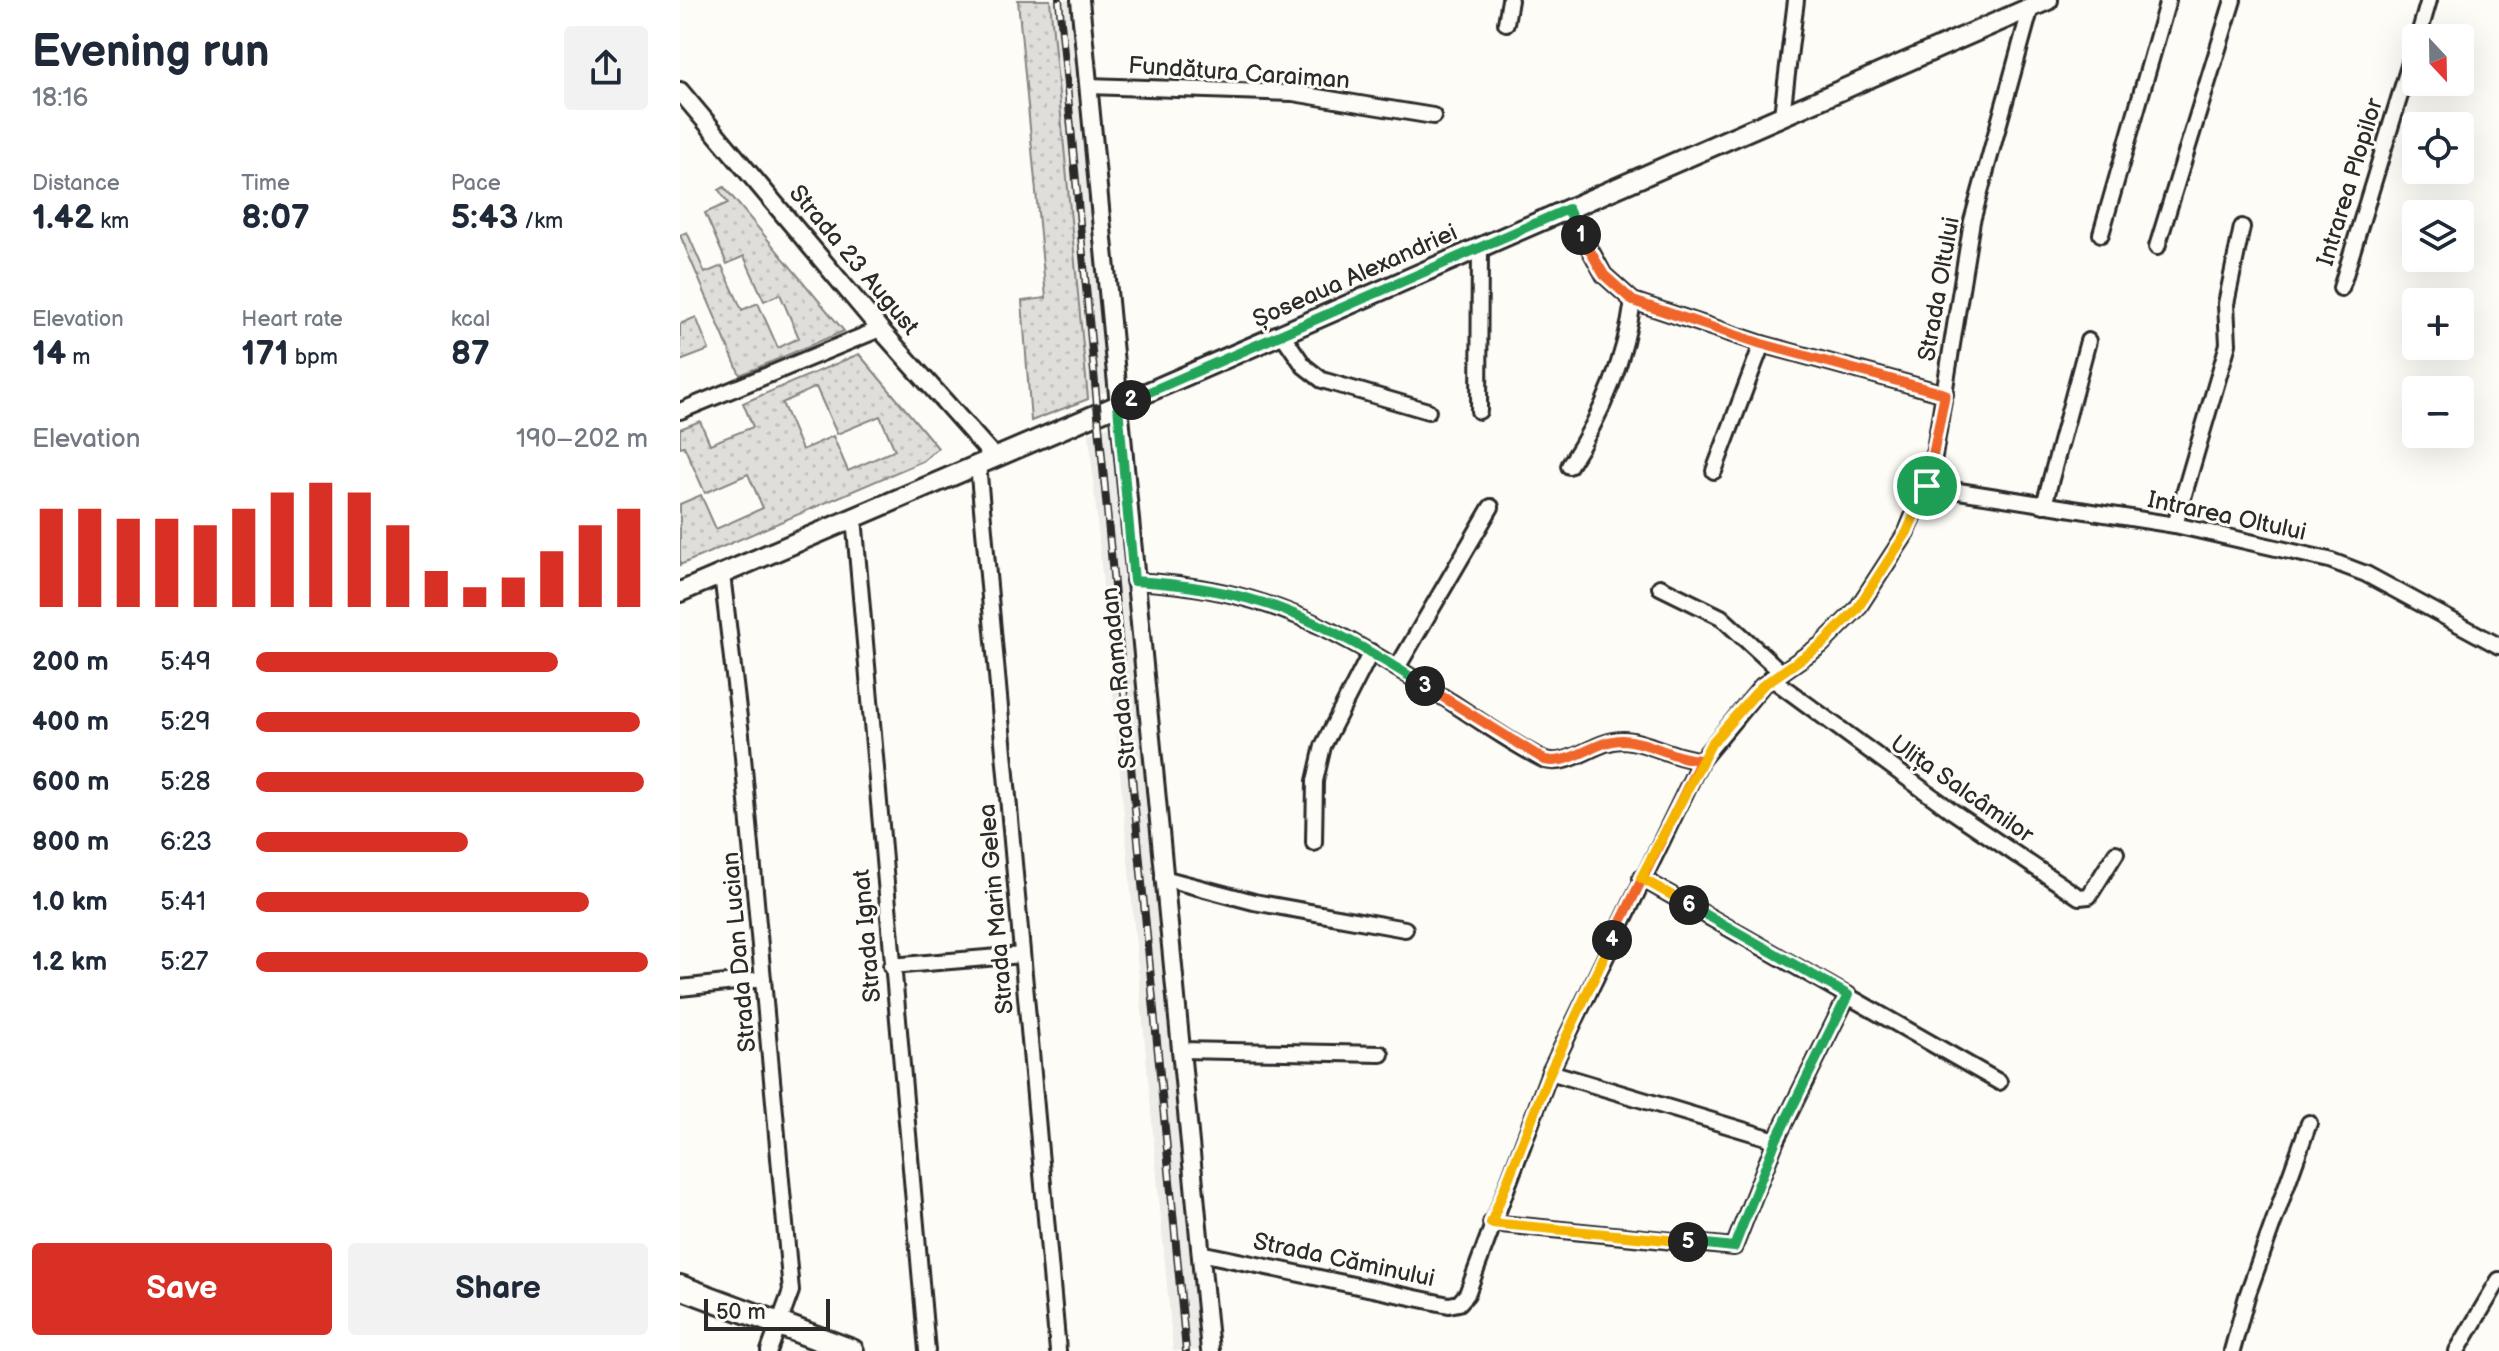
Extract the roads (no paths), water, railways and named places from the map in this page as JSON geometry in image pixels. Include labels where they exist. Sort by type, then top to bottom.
[{"type":"main road","name":"Șoseaua Alexandriei","points":[[680,592],[1118,406],[2039,4]]},
{"type":"main road","points":[[680,1287],[852,1351]]},
{"type":"street","name":"Strada Ramadan","points":[[1080,0],[1210,1351]]},
{"type":"street","points":[[1506,23],[1510,0]]},
{"type":"street","points":[[1782,115],[1796,0]]},
{"type":"street","points":[[2101,234],[2168,0]]},
{"type":"street","points":[[2157,247],[2233,0]]},
{"type":"street","name":"Intrarea Plopilor","points":[[2422,24],[2429,0]]},
{"type":"street","name":"Strada Oltului","points":[[1701,760],[1721,732],[1775,675],[1821,645],[1857,609],[1907,532],[1927,486],[1945,394],[1958,288],[1972,221],[2039,4]]},
{"type":"street","name":"Fundătura Caraiman","points":[[1088,86],[1308,94],[1433,116]]},
{"type":"street","name":"Intrarea Plopilor","points":[[2341,288],[2402,90]]},
{"type":"street","name":"Strada 23 August","points":[[680,91],[880,329],[986,461]]},
{"type":"street","points":[[1568,209],[1604,275],[1633,301],[1762,344],[1945,394]]},
{"type":"street","points":[[2175,525],[2228,344],[2226,304],[2242,227]]},
{"type":"street","points":[[1479,411],[1480,247]]},
{"type":"street","points":[[1569,466],[1601,409],[1629,327],[1633,301]]},
{"type":"street","points":[[680,411],[880,329]]},
{"type":"street","points":[[1282,334],[1304,366],[1322,380],[1428,411]]},
{"type":"street","points":[[2044,505],[2088,341]]},
{"type":"street","points":[[1714,471],[1762,344]]},
{"type":"street","name":"Strada Marin Gelea","points":[[986,461],[1022,955],[1058,1351]]},
{"type":"street","name":"Intrarea Oltului","points":[[1927,486],[2175,525],[2348,566],[2499,646]]},
{"type":"street","points":[[1397,668],[1491,507]]},
{"type":"street","name":"Strada Ignat","points":[[854,517],[927,1351]]},
{"type":"street","name":"Strada Dan Lucian","points":[[722,574],[791,1291],[769,1351]]},
{"type":"street","points":[[1134,581],[1213,588],[1260,599],[1327,627],[1545,760],[1563,760],[1608,742],[1623,740],[1673,757],[1701,760]]},
{"type":"street","points":[[1660,587],[1721,617],[1775,675]]},
{"type":"street","points":[[1314,843],[1315,781],[1323,746],[1371,652]]},
{"type":"street","name":"Ulița Salcâmilor","points":[[1775,675],[1939,802],[2079,897],[2089,896],[2116,853]]},
{"type":"street","name":"Strada Căminului","points":[[1200,1253],[1449,1305],[1459,1303],[1467,1294],[1550,1072],[1641,878],[1701,760]]},
{"type":"street","points":[[1163,878],[1269,906],[1405,929]]},
{"type":"street","points":[[1641,878],[1999,1082]]},
{"type":"street","points":[[891,966],[1022,955]]},
{"type":"street","points":[[680,988],[763,979]]},
{"type":"street","points":[[1491,1223],[1734,1247],[1776,1140],[1848,995]]},
{"type":"street","points":[[1180,1050],[1381,1054]]},
{"type":"street","points":[[1550,1072],[1776,1140]]},
{"type":"street","points":[[2232,1351],[2247,1296],[2309,1123]]},
{"type":"street","points":[[2457,1351],[2499,1280]]},
{"type":"railway","points":[[1059,0],[1186,1351]]}]
